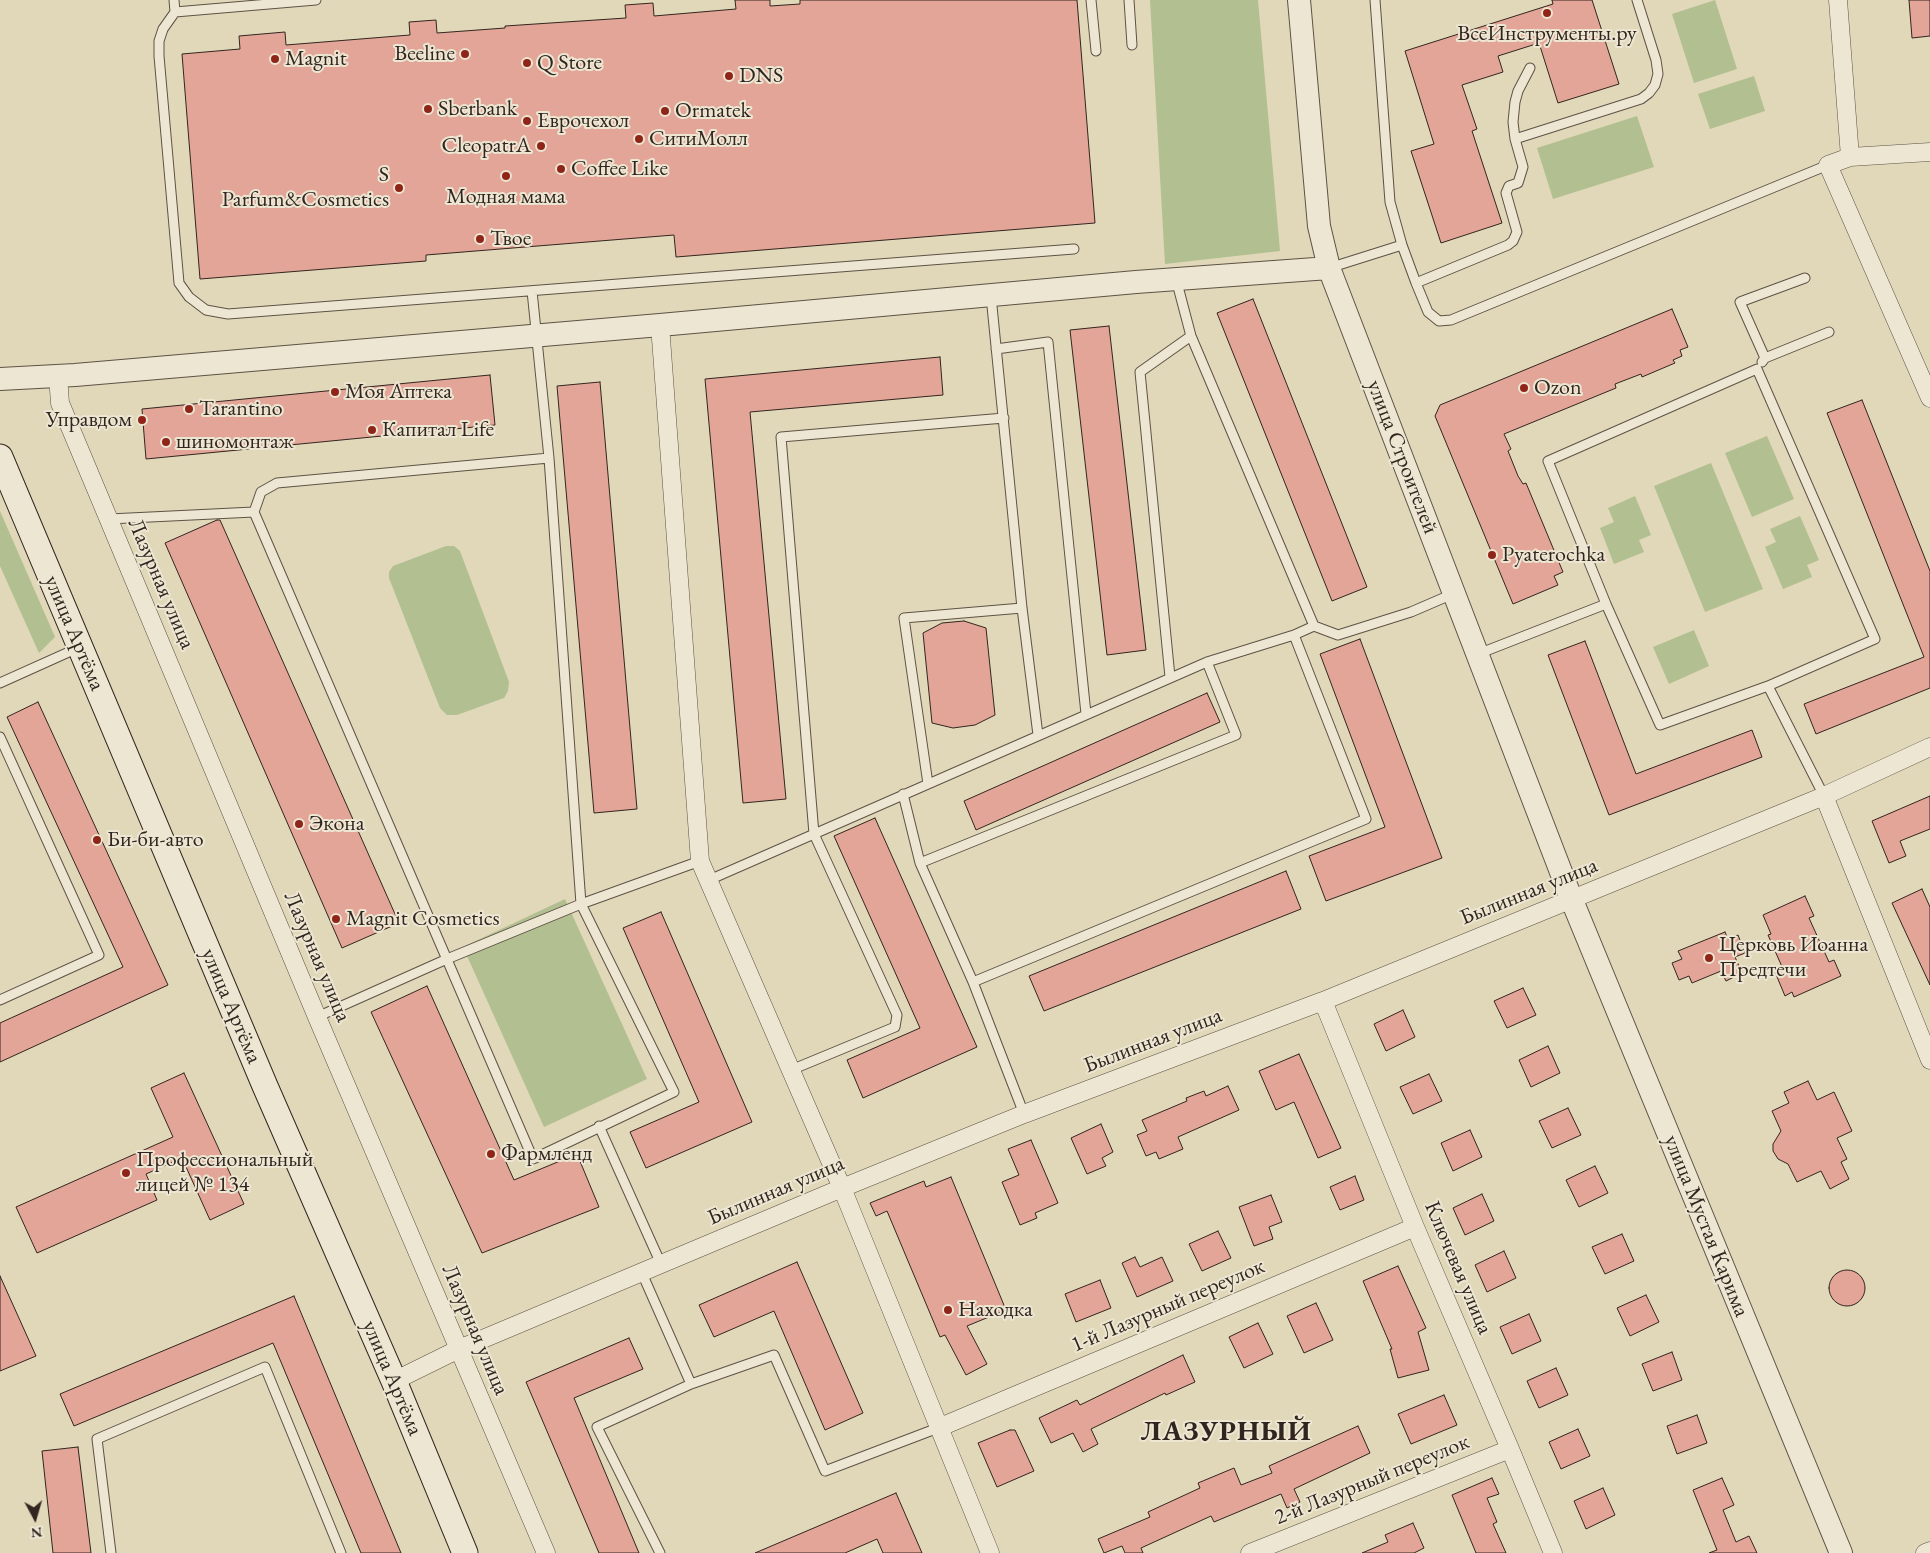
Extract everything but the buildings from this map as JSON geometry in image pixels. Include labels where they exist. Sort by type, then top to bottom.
[{"type":"main road","name":"улица Артёма","points":[[0,457],[265,1086],[394,1381],[465,1553]]},
{"type":"street","name":"улица Строителей","points":[[1299,0],[1319,226],[1329,268],[1571,898]]},
{"type":"street","points":[[1838,0],[1850,157]]},
{"type":"street","points":[[1930,152],[1850,157],[1828,165],[1930,398]]},
{"type":"street","points":[[0,379],[58,376],[660,325],[991,296],[1094,285],[1329,268]]},
{"type":"street","points":[[660,325],[700,861],[842,1188],[990,1553]]},
{"type":"street","name":"Лазурная улица","points":[[58,376],[60,403],[317,1018],[546,1553]]},
{"type":"street","name":"Былинная улица","points":[[394,1381],[459,1349],[842,1188],[1024,1114],[1323,1001],[1824,796],[1930,747]]},
{"type":"street","points":[[1824,796],[1930,1060]]},
{"type":"street","name":"улица Мустая Карима","points":[[1571,898],[1841,1553]]},
{"type":"street","name":"Ключевая улица","points":[[1323,1001],[1415,1227],[1553,1553]]},
{"type":"street","name":"1-й Лазурный переулок","points":[[938,1428],[1415,1227]]},
{"type":"street","name":"2-й Лазурный переулок","points":[[1250,1553],[1510,1449]]},
{"type":"street","points":[[1925,1553],[1930,1551]]},
{"type":"lane","points":[[174,0],[175,12],[162,29],[159,41],[159,56],[179,282],[189,297],[206,310],[228,314],[1074,249]]},
{"type":"lane","points":[[175,12],[225,4],[316,0]]},
{"type":"lane","points":[[1091,0],[1096,51]]},
{"type":"lane","points":[[1128,0],[1132,45]]},
{"type":"lane","points":[[1515,140],[1641,99],[1649,92],[1655,85],[1658,74],[1656,60],[1638,0]]},
{"type":"lane","points":[[1376,1],[1389,192],[1402,245],[1416,283],[1428,312],[1439,321],[1451,320],[1828,165]]},
{"type":"lane","points":[[1416,283],[1514,241],[1517,232],[1506,193],[1509,186],[1518,183],[1523,167],[1512,122],[1518,91],[1530,68]]},
{"type":"lane","points":[[1329,268],[1402,245]]},
{"type":"lane","points":[[1765,358],[1740,302],[1805,278]]},
{"type":"lane","points":[[1176,279],[1190,336],[1314,626]]},
{"type":"lane","points":[[532,291],[549,458],[581,904],[674,1092],[533,1159],[254,512],[261,492],[277,483],[549,458]]},
{"type":"lane","points":[[991,296],[1022,608],[1038,735]]},
{"type":"lane","points":[[1757,369],[1875,638],[1768,686],[1660,725],[1606,604],[1548,461],[1757,369],[1765,358],[1829,332]]},
{"type":"lane","points":[[1170,677],[1140,372],[1190,336]]},
{"type":"lane","points":[[996,349],[1048,342],[1086,714]]},
{"type":"lane","points":[[791,1070],[895,1027],[897,1015],[814,834],[781,437],[1004,418]]},
{"type":"lane","points":[[109,519],[254,512]]},
{"type":"lane","points":[[709,880],[1207,662],[1294,635],[1314,626],[1338,635],[1411,612],[1455,593]]},
{"type":"lane","points":[[1478,654],[1606,604]]},
{"type":"lane","points":[[928,784],[904,618],[1022,608]]},
{"type":"lane","points":[[974,982],[1366,819],[1294,635]]},
{"type":"lane","points":[[0,683],[80,647]]},
{"type":"lane","points":[[920,864],[1236,736],[1207,662]]},
{"type":"lane","points":[[1768,686],[1824,796]]},
{"type":"lane","points":[[0,737],[99,955],[0,1000]]},
{"type":"lane","points":[[903,794],[920,864],[974,982],[1024,1114]]},
{"type":"lane","points":[[317,1018],[447,959],[581,904],[700,861]]},
{"type":"lane","points":[[599,1126],[661,1264]]},
{"type":"lane","points":[[641,1271],[691,1384]]},
{"type":"lane","points":[[660,1553],[598,1426],[691,1384],[774,1355],[825,1471],[938,1428]]},
{"type":"lane","points":[[110,1553],[97,1440],[265,1367],[341,1553]]},
{"type":"green space","points":[[1150,0],[1258,0],[1280,251],[1165,264]]},
{"type":"green space","points":[[1715,0],[1737,69],[1694,83],[1672,14]]},
{"type":"green space","points":[[1754,76],[1765,111],[1710,129],[1698,94]]},
{"type":"green space","points":[[1637,116],[1654,167],[1553,199],[1537,148]]},
{"type":"green space","points":[[1767,436],[1794,499],[1752,517],[1725,453]]},
{"type":"green space","points":[[1711,463],[1763,589],[1705,612],[1654,486]]},
{"type":"green space","points":[[1635,496],[1651,535],[1639,540],[1644,552],[1614,564],[1600,528],[1614,522],[1608,508]]},
{"type":"green space","points":[[0,511],[55,637],[39,653],[0,566]]},
{"type":"green space","points":[[1800,516],[1819,560],[1807,565],[1812,577],[1783,589],[1765,547],[1776,542],[1770,529]]},
{"type":"green space","points":[[446,546],[454,546],[460,551],[509,682],[508,691],[504,698],[457,715],[447,715],[440,708],[389,578],[389,572],[393,566]]},
{"type":"green space","points":[[1694,630],[1709,666],[1669,684],[1653,647]]},
{"type":"green space","points":[[565,899],[647,1079],[544,1127],[463,947]]},
{"type":"place","name":"ВсеИнструменты.ру","points":[[1547,13]]},
{"type":"place","name":"Beeline","points":[[465,54]]},
{"type":"place","name":"Magnit","points":[[275,59]]},
{"type":"place","name":"Q Store","points":[[527,63]]},
{"type":"place","name":"DNS","points":[[729,76]]},
{"type":"place","name":"Sberbank","points":[[428,109]]},
{"type":"place","name":"Ormatek","points":[[665,111]]},
{"type":"place","name":"Еврочехол","points":[[527,121]]},
{"type":"place","name":"СитиМолл","points":[[639,139]]},
{"type":"place","name":"CleopatrA","points":[[541,146]]},
{"type":"place","name":"Coffee Like","points":[[561,169]]},
{"type":"place","name":"Модная мама","points":[[506,176]]},
{"type":"place","name":"S Parfum&Cosmetics","points":[[399,188]]},
{"type":"place","name":"Твое","points":[[480,239]]},
{"type":"place","name":"Ozon","points":[[1524,388]]},
{"type":"place","name":"Моя Аптека","points":[[335,392]]},
{"type":"place","name":"Tarantino","points":[[189,409]]},
{"type":"place","name":"Управдом","points":[[142,420]]},
{"type":"place","name":"Капитал Life","points":[[372,430]]},
{"type":"place","name":"шиномонтаж","points":[[166,442]]},
{"type":"place","name":"Pyaterochka","points":[[1492,555]]},
{"type":"place","name":"Экона","points":[[299,824]]},
{"type":"place","name":"Би-би-авто","points":[[97,840]]},
{"type":"place","name":"Magnit Cosmetics","points":[[336,919]]},
{"type":"place","name":"Церковь Иоанна Предтечи","points":[[1709,958]]},
{"type":"place","name":"Фармленд","points":[[491,1154]]},
{"type":"place","name":"Профессиональный лицей № 134","points":[[126,1173]]},
{"type":"place","name":"Находка","points":[[948,1310]]},
{"type":"district","name":"ЛАЗУРНЫЙ","points":[[1226,1432]]}]
